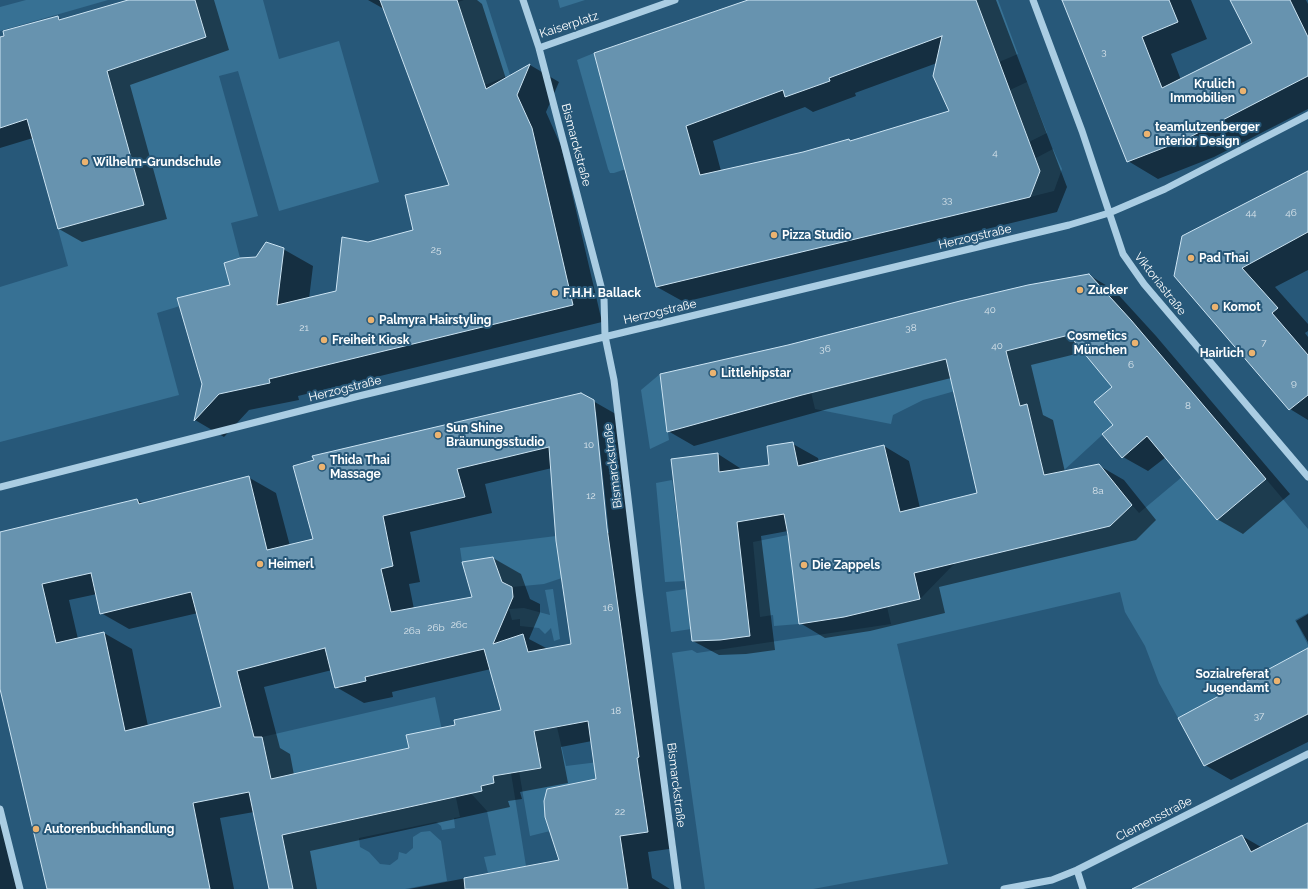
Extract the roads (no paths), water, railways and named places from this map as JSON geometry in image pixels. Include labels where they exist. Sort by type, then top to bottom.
[{"type":"street","name":"Kaiserplatz","points":[[522,0],[539,48],[675,0]]},
{"type":"street","name":"Viktoriastraße","points":[[1033,0],[1082,131],[1124,254],[1144,284],[1308,477]]},
{"type":"street","name":"Bismarckstraße","points":[[539,48],[604,298],[605,336],[615,387],[639,591],[678,889]]},
{"type":"street","name":"Herzogstraße","points":[[0,488],[605,336],[1054,229],[1109,213],[1165,190],[1308,115]]},
{"type":"street","name":"Clemensstraße","points":[[1004,889],[1052,880],[1077,870],[1308,754]]},
{"type":"street","points":[[0,809],[20,889]]},
{"type":"street","points":[[1077,870],[1083,889]]},
{"type":"place","name":"Krulich Immobilien","points":[[1243,91]]},
{"type":"place","name":"teamlutzenberger Interior Design","points":[[1147,134]]},
{"type":"place","name":"Wilhelm-Grundschule","points":[[85,162]]},
{"type":"place","name":"Pizza Studio","points":[[774,235]]},
{"type":"place","name":"Pad Thai","points":[[1191,258]]},
{"type":"place","name":"Zucker","points":[[1080,290]]},
{"type":"place","name":"F.H.H. Ballack","points":[[555,293]]},
{"type":"place","name":"Komot","points":[[1215,307]]},
{"type":"place","name":"Palmyra Hairstyling","points":[[371,320]]},
{"type":"place","name":"Freiheit Kiosk","points":[[324,340]]},
{"type":"place","name":"Cosmetics München","points":[[1135,343]]},
{"type":"place","name":"Hairlich","points":[[1252,353]]},
{"type":"place","name":"Littlehipstar","points":[[713,373]]},
{"type":"place","name":"Sun Shine Bräunungsstudio","points":[[438,435]]},
{"type":"place","name":"Thida Thai Massage","points":[[322,467]]},
{"type":"place","name":"Heimerl","points":[[260,564]]},
{"type":"place","name":"Die Zappels","points":[[804,565]]},
{"type":"place","name":"Sozialreferat Jugendamt","points":[[1277,681]]},
{"type":"place","name":"Autorenbuchhandlung","points":[[36,829]]}]
